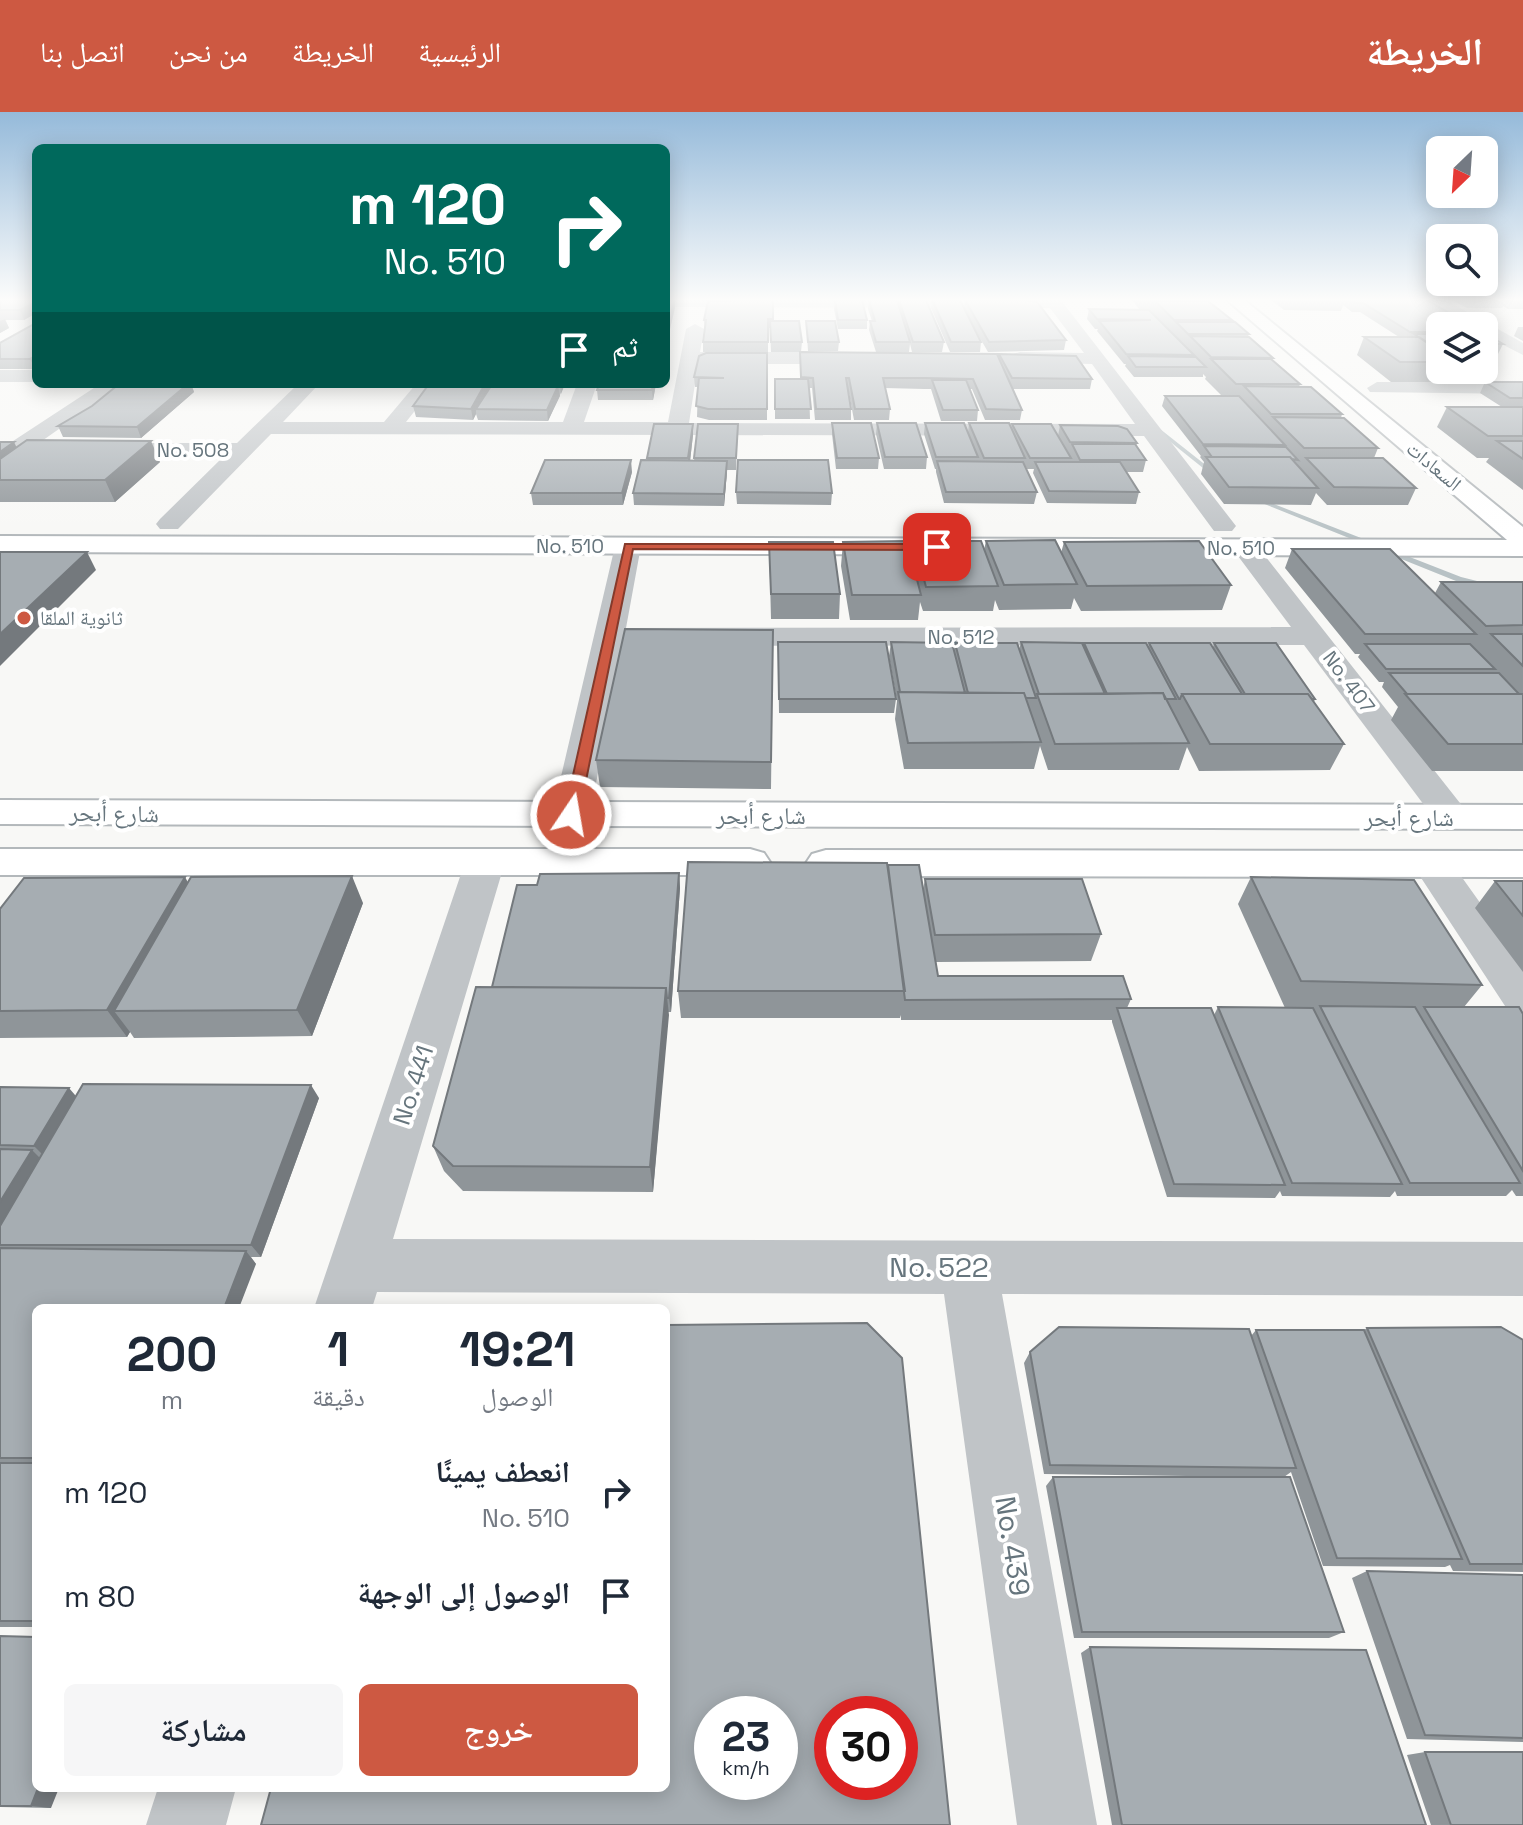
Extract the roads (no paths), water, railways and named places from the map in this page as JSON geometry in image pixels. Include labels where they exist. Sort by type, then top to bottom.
[{"type":"street","points":[[677,429],[685,379]]},
{"type":"street","name":"No. 407","points":[[1114,379],[1452,817]]},
{"type":"street","name":"السعادات","points":[[1329,379],[1518,538]]},
{"type":"street","name":"السعادات","points":[[1401,407],[1371,384],[1523,388]]},
{"type":"street","points":[[8,450],[107,388]]},
{"type":"street","points":[[151,545],[305,388]]},
{"type":"street","points":[[390,428],[423,388]]},
{"type":"street","points":[[571,428],[586,388]]},
{"type":"street","points":[[265,428],[1152,430]]},
{"type":"street","name":"No. 508","points":[[8,450],[243,450]]},
{"type":"street","name":"No. 510","points":[[0,523],[1234,537],[1479,548],[1518,538]]},
{"type":"street","name":"No. 510","points":[[0,544],[628,546],[1234,537],[1461,527],[1518,538]]},
{"type":"street","points":[[1461,527],[1487,530],[1500,538],[1501,543],[1479,548]]},
{"type":"street","points":[[571,815],[628,546]]},
{"type":"street","name":"No. 512","points":[[609,637],[1313,636]]},
{"type":"street","name":"شارع أبحر","points":[[0,812],[1523,817]]},
{"type":"street","name":"شارع أبحر","points":[[0,862],[1523,864]]},
{"type":"street","points":[[25,894],[49,862]]},
{"type":"street","name":"No. 441","points":[[349,1287],[485,862]]},
{"type":"street","points":[[1432,864],[1523,997]]},
{"type":"street","name":"No. 522","points":[[349,1287],[969,1267],[1523,1269]]},
{"type":"street","name":"No. 439","points":[[969,1267],[1057,1825]]},
{"type":"street","points":[[186,1825],[196,1792]]},
{"type":"waterway","points":[[1155,427],[1215,475]]},
{"type":"waterway","points":[[1259,500],[1459,579],[1489,585]]},
{"type":"place","name":"ثانوية الملقا","points":[[24,618]]}]
